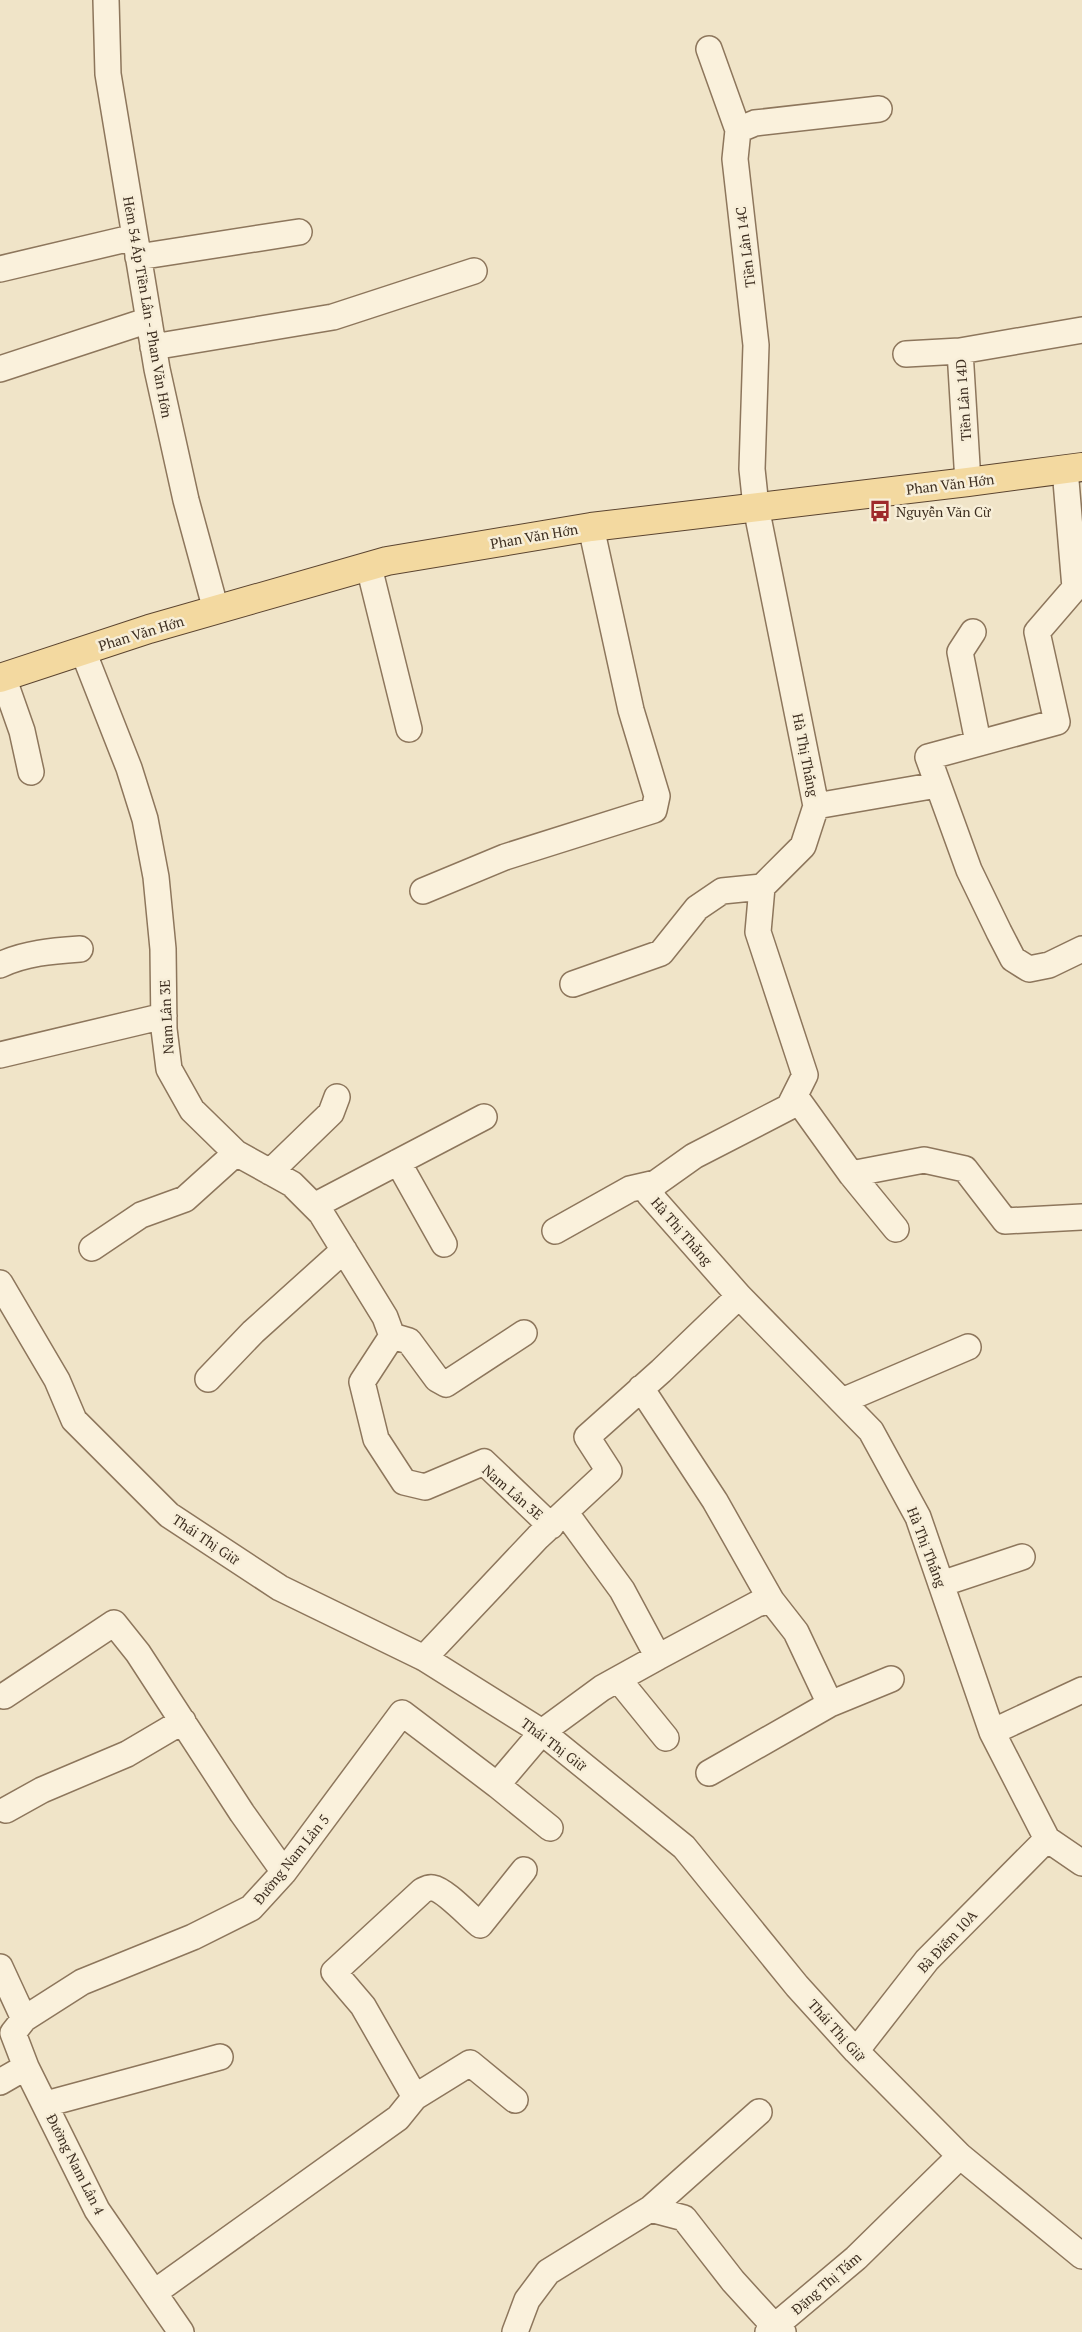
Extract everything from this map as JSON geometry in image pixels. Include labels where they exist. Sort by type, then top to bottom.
[{"type":"main road","name":"Phan Văn Hớn","points":[[1,677],[149,629],[387,562],[591,527],[1073,468]]},
{"type":"street","name":"Hẻm 54 Ấp Tiền Lân - Phan Văn Hớn","points":[[106,0],[108,74],[148,320],[186,500],[216,610]]},
{"type":"street","points":[[709,49],[738,130],[755,123],[879,109]]},
{"type":"street","name":"Tiền Lân 14C","points":[[738,130],[735,159],[756,344],[752,469],[756,507]]},
{"type":"street","points":[[0,269],[136,247],[299,232]]},
{"type":"street","points":[[153,347],[333,317],[474,271]]},
{"type":"street","points":[[0,370],[148,320]]},
{"type":"street","name":"Tiền Lân 14D","points":[[968,482],[960,351],[1082,330]]},
{"type":"street","points":[[906,354],[960,351]]},
{"type":"street","points":[[1073,468],[1075,588],[1037,632],[1057,722],[928,757],[969,870],[1013,959],[1029,969],[1049,965],[1082,949]]},
{"type":"street","name":"Hà Thị Thắng","points":[[756,507],[816,806],[803,846],[762,887],[758,932],[805,1075],[789,1107],[694,1156],[656,1182],[648,1194],[739,1296],[871,1431],[918,1517],[992,1732],[1047,1839],[1082,1863]]},
{"type":"street","points":[[424,891],[505,857],[654,810],[657,796],[631,710],[591,527]]},
{"type":"street","points":[[369,567],[409,729]]},
{"type":"street","points":[[974,632],[960,652],[978,742]]},
{"type":"street","name":"Nam Lân 3E","points":[[83,650],[130,768],[145,819],[156,878],[163,949],[164,1016],[169,1069],[192,1110],[236,1153],[292,1184],[321,1214],[385,1317],[392,1336],[362,1382],[376,1440],[404,1482],[426,1487],[484,1462],[558,1519]]},
{"type":"street","points":[[1,677],[22,731],[31,772]]},
{"type":"street","points":[[816,806],[937,784]]},
{"type":"street","points":[[573,984],[661,952],[697,908],[722,891],[762,887]]},
{"type":"street","points":[[0,965],[10,960],[49,951],[80,950]]},
{"type":"street","points":[[0,1055],[164,1016]]},
{"type":"street","points":[[795,1096],[851,1174],[896,1229]]},
{"type":"street","points":[[270,1172],[331,1113],[337,1097]]},
{"type":"street","points":[[314,1206],[484,1117]]},
{"type":"street","points":[[92,1248],[141,1216],[185,1200],[236,1153]]},
{"type":"street","points":[[851,1174],[924,1160],[965,1169],[1006,1221],[1082,1217]]},
{"type":"street","points":[[398,1162],[444,1244]]},
{"type":"street","points":[[555,1231],[630,1189],[656,1182]]},
{"type":"street","points":[[208,1379],[260,1326],[344,1250]]},
{"type":"street","name":"Thái Thị Giữ","points":[[0,1283],[57,1380],[74,1420],[169,1515],[280,1588],[424,1658],[542,1732],[684,1847],[797,1986],[856,2051],[960,2156],[1082,2256]]},
{"type":"street","points":[[424,1658],[558,1519],[610,1471],[587,1437],[739,1296]]},
{"type":"street","points":[[392,1336],[409,1341],[436,1378],[446,1384],[524,1333]]},
{"type":"street","points":[[842,1401],[968,1347]]},
{"type":"street","points":[[641,1388],[715,1501],[771,1600],[796,1632],[830,1704]]},
{"type":"street","points":[[558,1519],[622,1590],[658,1657]]},
{"type":"street","points":[[941,1584],[1022,1557]]},
{"type":"street","points":[[497,1785],[542,1732],[602,1688],[757,1604],[771,1600]]},
{"type":"street","points":[[4,1696],[114,1623],[138,1653],[242,1813],[284,1872]]},
{"type":"street","points":[[618,1679],[666,1738]]},
{"type":"street","points":[[709,1773],[830,1704],[891,1680]]},
{"type":"street","points":[[992,1732],[1082,1690]]},
{"type":"street","name":"Đường Nam Lân 5","points":[[24,2018],[82,1982],[193,1937],[252,1908],[284,1872],[402,1713],[550,1828]]},
{"type":"street","points":[[6,1810],[42,1790],[127,1754],[183,1721]]},
{"type":"street","name":"Bà Điểm 10A","points":[[856,2051],[927,1960],[1047,1839]]},
{"type":"street","points":[[415,2097],[363,2006],[334,1972],[422,1891],[429,1887],[439,1891],[480,1924],[524,1870]]},
{"type":"street","points":[[0,1967],[24,2018],[13,2034],[26,2067],[0,2082]]},
{"type":"street","points":[[46,2104],[220,2057]]},
{"type":"street","points":[[155,2292],[398,2118],[415,2097],[470,2063],[515,2100]]},
{"type":"street","name":"Đường Nam Lân 4","points":[[26,2067],[97,2210],[181,2332]]},
{"type":"street","points":[[516,2332],[527,2300],[548,2272],[650,2208],[758,2112]]},
{"type":"street","name":"Đặng Thị Tám","points":[[650,2208],[684,2218],[733,2281],[775,2330],[856,2258],[960,2156]]},
{"type":"place","name":"Nguyễn Văn Cừ","points":[[880,511]]}]
